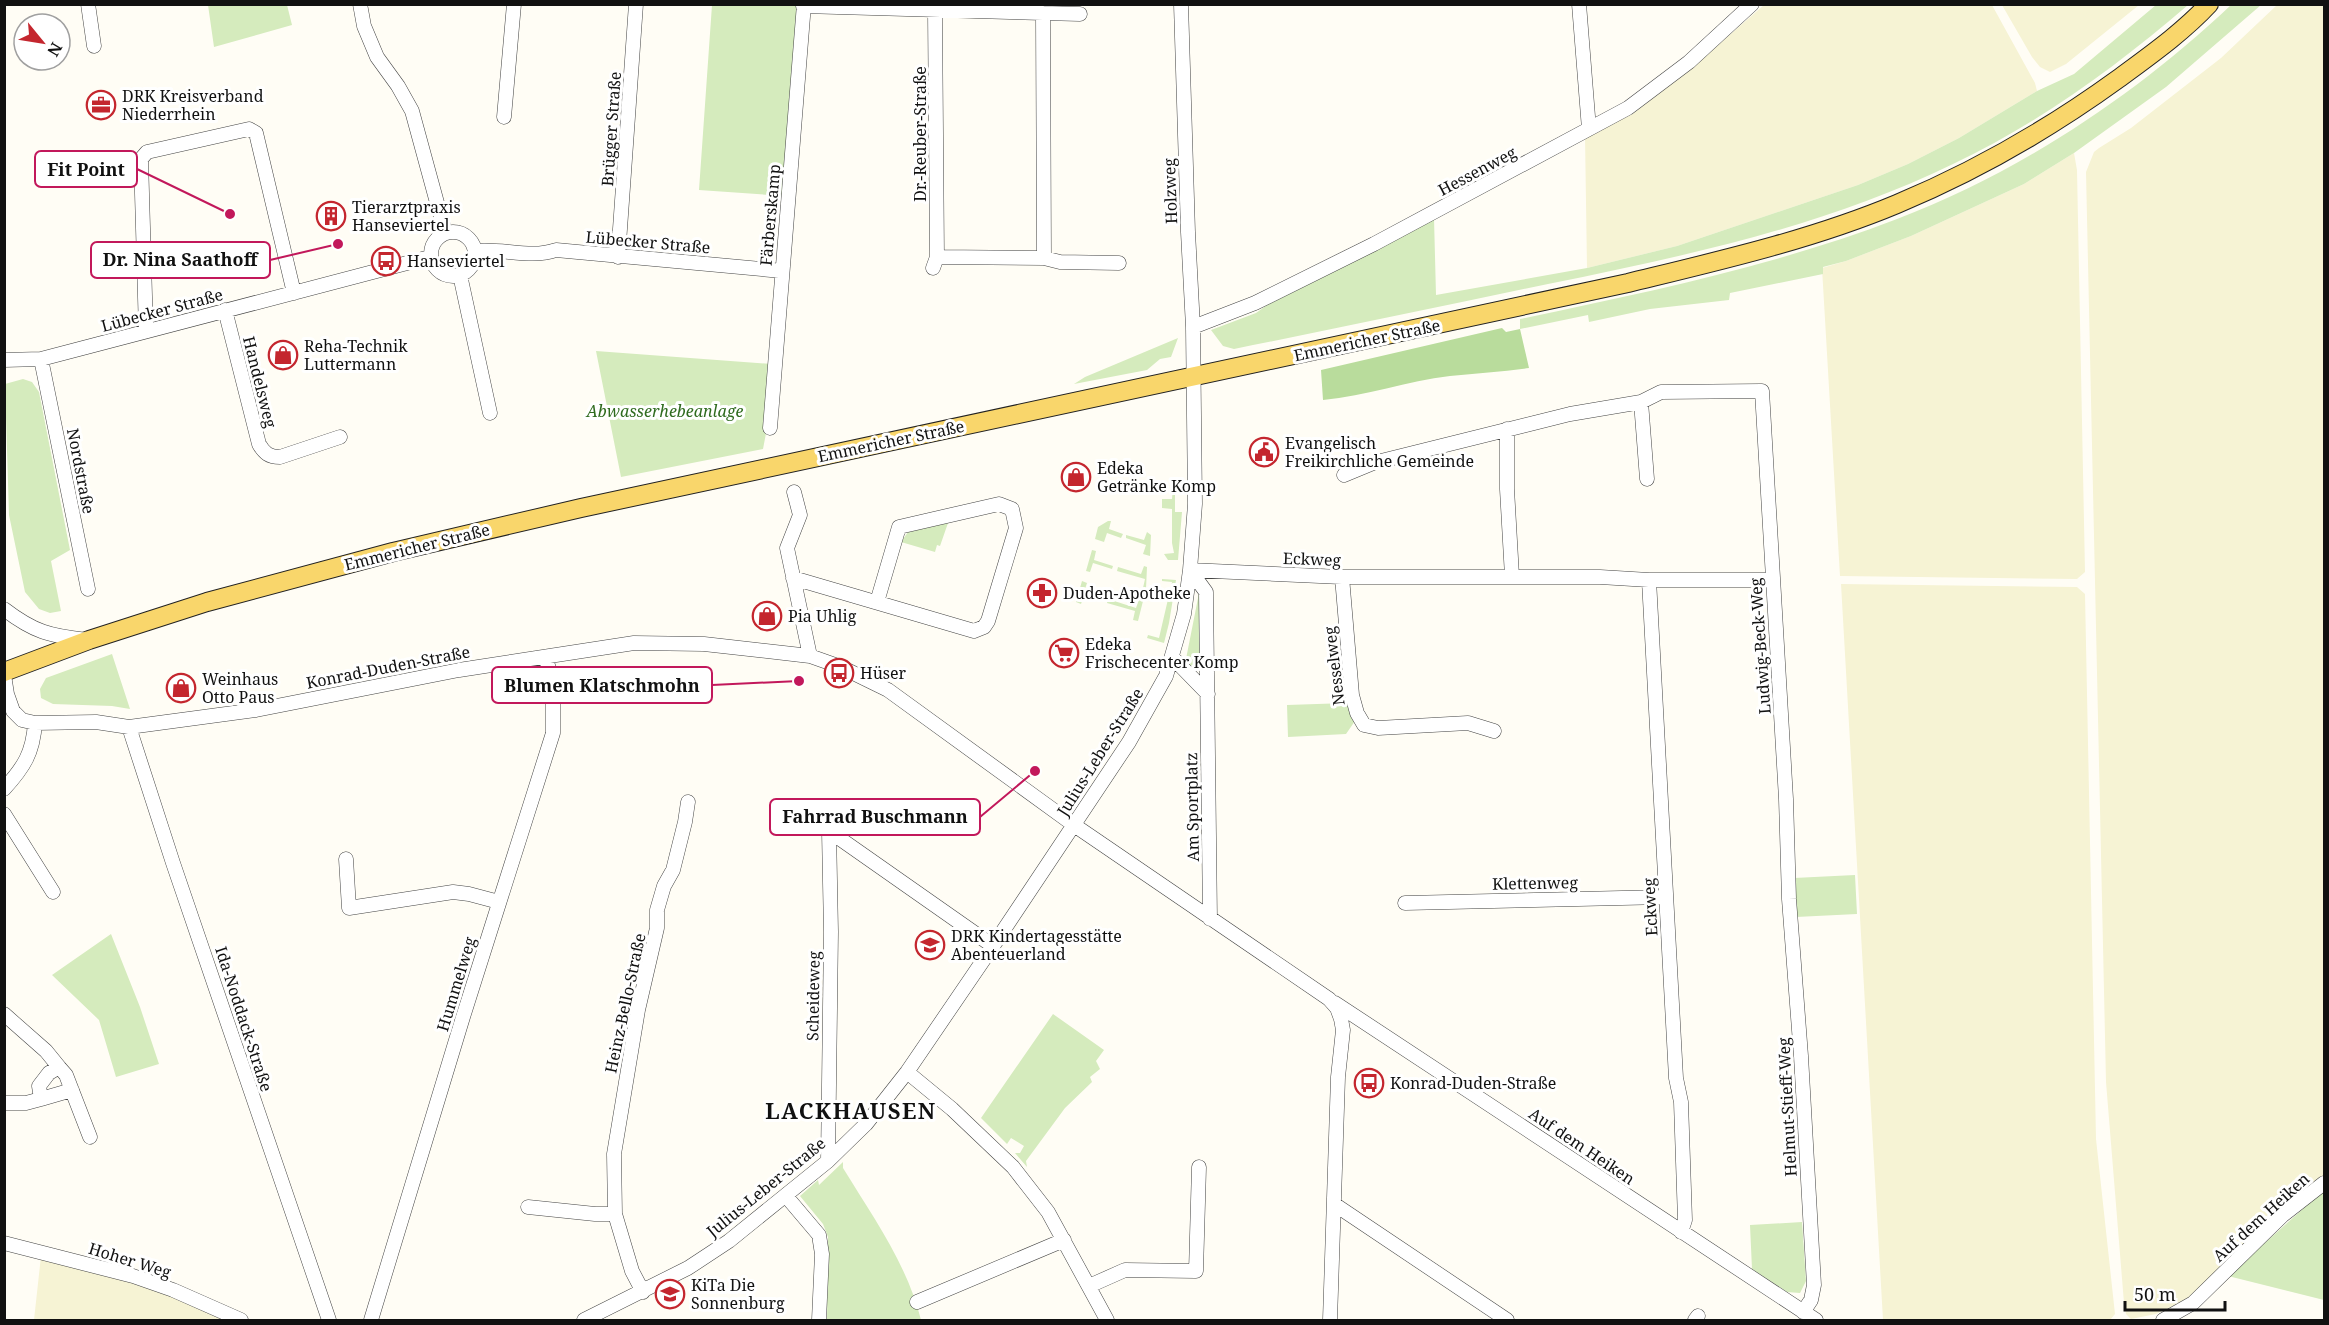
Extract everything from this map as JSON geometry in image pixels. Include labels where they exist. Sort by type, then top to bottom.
[{"type":"main road","name":"Emmericher Straße","points":[[4,673],[89,640],[234,595],[416,546],[581,508],[1628,283],[1787,242],[1896,204],[1958,177],[2013,148],[2088,101],[2152,54],[2209,4]]},
{"type":"street","points":[[88,4],[94,46]]},
{"type":"street","points":[[360,4],[364,26],[377,57],[398,86],[412,111],[445,232]]},
{"type":"street","points":[[504,117],[513,4]]},
{"type":"street","name":"Brügger Straße","points":[[618,257],[636,4]]},
{"type":"street","name":"Holzweg","points":[[1181,4],[1193,377]]},
{"type":"street","points":[[1579,4],[1589,129]]},
{"type":"street","name":"Hessenweg","points":[[1193,327],[1255,303],[1307,277],[1435,212],[1628,108],[1689,62],[1752,4]]},
{"type":"street","points":[[804,5],[1080,14]]},
{"type":"street","name":"Färberskamp","points":[[770,428],[804,5]]},
{"type":"street","name":"Dr.-Reuber-Straße","points":[[935,10],[935,262],[1044,258],[1060,262],[1119,263]]},
{"type":"street","points":[[1043,13],[1044,258]]},
{"type":"street","points":[[146,331],[141,159],[147,152],[249,129],[256,133],[294,293]]},
{"type":"street","points":[[445,232],[459,232],[470,239],[475,251],[474,261],[468,270],[460,275],[450,276],[441,273],[434,266],[430,257],[433,242],[445,232]]},
{"type":"street","name":"Lübecker Straße","points":[[475,251],[493,249],[544,254],[556,250],[782,271]]},
{"type":"street","name":"Lübecker Straße","points":[[4,360],[41,359],[430,257]]},
{"type":"street","points":[[460,275],[490,413]]},
{"type":"street","name":"Handelsweg","points":[[225,310],[263,452],[270,457],[280,457],[340,437]]},
{"type":"street","name":"Nordstraße","points":[[41,359],[88,590]]},
{"type":"street","name":"Julius-Leber-Straße","points":[[584,1320],[688,1268],[729,1241],[828,1161],[866,1124],[907,1072],[1129,742],[1166,676],[1184,614],[1190,570],[1195,496],[1193,377]]},
{"type":"street","name":"Ludwig-Beck-Weg","points":[[1641,402],[1661,392],[1762,391],[1772,528],[1772,580],[1786,799],[1789,899]]},
{"type":"street","points":[[1344,476],[1373,463],[1507,429],[1570,414],[1641,402],[1647,479]]},
{"type":"street","points":[[1507,429],[1507,489],[1512,576]]},
{"type":"street","points":[[794,492],[800,515],[787,548],[810,656]]},
{"type":"street","points":[[793,578],[974,631],[984,627],[988,621],[1016,528],[1012,509],[999,504],[899,527],[877,602]]},
{"type":"street","name":"Eckweg","points":[[1190,570],[1342,577],[1512,576],[1649,580],[1772,580]]},
{"type":"street","name":"Am Sportplatz","points":[[1190,570],[1206,592],[1210,919]]},
{"type":"street","name":"Nesselweg","points":[[1342,577],[1352,695],[1357,713],[1364,725],[1378,728],[1467,723],[1494,730]]},
{"type":"street","name":"Eckweg","points":[[1649,580],[1676,1078],[1681,1102],[1685,1220],[1681,1232]]},
{"type":"street","points":[[4,609],[32,628],[58,636],[89,640]]},
{"type":"street","name":"Konrad-Duden-Straße","points":[[35,723],[96,722],[129,727],[256,710],[447,672],[634,643],[704,644],[810,656],[842,667],[888,690],[1074,825],[1329,999]]},
{"type":"street","name":"Hummelweg","points":[[371,1320],[553,733],[553,680],[545,657]]},
{"type":"street","points":[[1172,657],[1208,694]]},
{"type":"street","points":[[4,673],[7,694],[14,711],[22,720],[35,723],[34,744],[23,764],[4,789]]},
{"type":"street","name":"Ida-Noddack-Straße","points":[[129,727],[329,1320]]},
{"type":"street","name":"Heinz-Bello-Straße","points":[[643,1292],[632,1271],[615,1214],[614,1154],[638,1010],[657,928],[657,910],[664,886],[673,870],[688,802]]},
{"type":"street","points":[[4,814],[53,892]]},
{"type":"street","name":"Scheideweg","points":[[828,1161],[831,932],[829,831],[993,946]]},
{"type":"street","points":[[346,859],[350,908],[453,892],[499,902]]},
{"type":"street","name":"Klettenweg","points":[[1405,903],[1665,897]]},
{"type":"street","name":"Helmut-Stieff-Weg","points":[[1789,899],[1814,1285],[1811,1300],[1803,1312]]},
{"type":"street","points":[[1329,999],[1337,1008],[1343,1030],[1338,1077],[1330,1320]]},
{"type":"street","name":"Auf dem Heiken","points":[[1329,999],[1816,1320]]},
{"type":"street","points":[[4,1014],[46,1051],[66,1074],[90,1137]]},
{"type":"street","points":[[41,1099],[39,1086],[49,1073],[59,1067]]},
{"type":"street","points":[[907,1072],[952,1109],[1013,1167],[1048,1212],[1107,1320]]},
{"type":"street","points":[[4,1103],[27,1103],[72,1090]]},
{"type":"street","points":[[1089,1286],[1125,1270],[1196,1271],[1199,1167]]},
{"type":"street","name":"Auf dem Heiken","points":[[2163,1320],[2193,1303],[2283,1215],[2325,1183]]},
{"type":"street","points":[[786,1196],[819,1235],[822,1254],[819,1320]]},
{"type":"street","points":[[1335,1204],[1507,1320]]},
{"type":"street","points":[[528,1207],[615,1214]]},
{"type":"street","points":[[917,1302],[1064,1240]]},
{"type":"street","name":"Hoher Weg","points":[[4,1242],[133,1276],[173,1290],[241,1320]]},
{"type":"shaded area","points":[[1764,5],[1992,5],[2035,83],[2037,91],[1959,138],[1908,164],[1858,185],[1677,246],[1587,268],[1585,136],[1631,115],[1693,67]]},
{"type":"shaded area","points":[[2002,5],[2139,5],[2066,64],[2050,72],[2040,67],[2032,57]]},
{"type":"shaded area","points":[[2277,5],[2324,5],[2324,1175],[2188,1299],[2156,1314],[2131,1319],[2126,1314],[2124,1303],[2106,1082],[2086,172],[2094,152],[2131,128],[2221,58]]},
{"type":"shaded area","points":[[2074,153],[2077,170],[2085,572],[2077,579],[1840,576],[1822,268],[1911,236],[2024,184]]},
{"type":"shaded area","points":[[1841,584],[2077,587],[2085,594],[2096,1139],[2115,1314],[2110,1320],[1883,1320]]},
{"type":"shaded area","points":[[41,1256],[139,1283],[232,1320],[34,1320]]},
{"type":"green space","points":[[208,5],[287,5],[292,25],[214,47]]},
{"type":"green space","points":[[712,5],[800,5],[785,196],[699,190]]},
{"type":"green space","points":[[2156,5],[2188,5],[2105,72],[2016,131],[1953,164],[1856,205],[1755,237],[1652,262],[1234,349],[1223,346],[1211,330],[1256,313],[1274,300],[1434,218],[1436,295],[1587,268],[1677,246],[1858,185],[1908,164],[1959,138],[2037,91],[2074,74]]},
{"type":"green space","points":[[2231,5],[2261,5],[2166,87],[2074,153],[2024,184],[1911,236],[1846,261],[1823,267],[1823,274],[1730,293],[1729,300],[1650,309],[1589,322],[1588,315],[1520,329],[1520,319],[1663,288],[1758,264],[1851,236],[1943,200],[2032,154],[2075,128],[2156,70]]},
{"type":"green space","points":[[1502,328],[1506,332],[1520,329],[1529,368],[1434,378],[1323,400],[1321,370]]},
{"type":"green space","points":[[1178,338],[1171,357],[1160,359],[1147,370],[1074,384],[1085,377]]},
{"type":"green space","name":"Abwasserhebeanlage","points":[[596,351],[772,364],[763,449],[621,477]]},
{"type":"green space","points":[[23,379],[32,382],[39,392],[70,550],[51,561],[61,611],[50,613],[39,609],[25,592],[9,515],[5,384]]},
{"type":"green space","points":[[1180,487],[1181,493],[1175,493],[1175,512],[1182,512],[1178,560],[1168,560],[1164,554],[1174,553],[1172,509],[1162,508],[1162,499],[1172,499],[1173,488]]},
{"type":"green space","points":[[1111,521],[1109,529],[1123,534],[1121,538],[1107,533],[1104,542],[1095,539],[1098,527]]},
{"type":"green space","points":[[948,523],[940,546],[937,545],[935,552],[901,542],[908,532]]},
{"type":"green space","points":[[1147,532],[1151,535],[1150,556],[1143,554],[1146,545],[1126,538],[1126,535],[1144,540]]},
{"type":"green space","points":[[1092,550],[1096,551],[1094,560],[1113,566],[1112,569],[1093,563],[1090,572],[1086,571]]},
{"type":"green space","points":[[1144,566],[1147,567],[1146,589],[1143,588],[1145,579],[1117,571],[1118,567],[1141,574]]},
{"type":"green space","points":[[1162,579],[1176,580],[1164,643],[1147,638],[1148,635],[1159,638],[1172,582],[1162,581]]},
{"type":"green space","points":[[1082,581],[1087,583],[1084,592],[1103,598],[1102,600],[1084,595],[1081,604],[1076,602]]},
{"type":"green space","points":[[1199,593],[1205,664],[1193,669],[1187,665],[1186,659]]},
{"type":"green space","points":[[1108,599],[1136,608],[1139,599],[1143,601],[1138,621],[1133,620],[1135,611],[1107,603]]},
{"type":"green space","points":[[112,654],[130,709],[112,706],[53,704],[41,698],[40,689],[46,678]]},
{"type":"green space","points":[[1347,703],[1355,721],[1346,734],[1288,737],[1287,705]]},
{"type":"green space","points":[[1855,875],[1857,914],[1796,917],[1794,878]]},
{"type":"green space","points":[[111,934],[140,1007],[159,1064],[116,1077],[99,1020],[52,975]]},
{"type":"green space","points":[[1053,1014],[1104,1050],[1096,1061],[1100,1069],[1090,1077],[1092,1082],[1065,1108],[1026,1161],[1027,1167],[1015,1153],[1020,1153],[1024,1146],[1011,1138],[1007,1144],[981,1118]]},
{"type":"green space","points":[[843,1162],[843,1168],[898,1260],[915,1299],[921,1320],[827,1320],[828,1237],[823,1224],[800,1196],[818,1180],[819,1185]]},
{"type":"green space","points":[[2324,1190],[2324,1300],[2228,1276]]},
{"type":"green space","points":[[1802,1222],[1806,1281],[1800,1293],[1787,1292],[1752,1269],[1750,1225]]},
{"type":"place","name":"DRK Kreisverband Niederrhein","points":[[101,105]]},
{"type":"place","name":"Fit Point","points":[[230,214]]},
{"type":"place","name":"Tierarztpraxis Hanseviertel","points":[[331,216]]},
{"type":"place","name":"Dr. Nina Saathoff","points":[[338,244]]},
{"type":"place","name":"Hanseviertel","points":[[386,261]]},
{"type":"place","name":"Reha-Technik Luttermann","points":[[283,355]]},
{"type":"place","name":"Evangelisch Freikirchliche Gemeinde","points":[[1264,452]]},
{"type":"place","name":"Edeka Getränke Komp","points":[[1076,477]]},
{"type":"place","name":"Duden-Apotheke","points":[[1042,593]]},
{"type":"place","name":"Pia Uhlig","points":[[767,616]]},
{"type":"place","name":"Edeka Frischecenter Komp","points":[[1064,653]]},
{"type":"place","name":"Hüser","points":[[839,673]]},
{"type":"place","name":"Blumen Klatschmohn","points":[[799,681]]},
{"type":"place","name":"Weinhaus Otto Paus","points":[[181,688]]},
{"type":"place","name":"Fahrrad Buschmann","points":[[1035,771]]},
{"type":"place","name":"DRK Kindertagesstätte Abenteuerland","points":[[930,945]]},
{"type":"place","name":"Konrad-Duden-Straße","points":[[1369,1083]]},
{"type":"place","name":"KiTa Die Sonnenburg","points":[[670,1294]]},
{"type":"district","name":"LACKHAUSEN","points":[[851,1110]]}]
